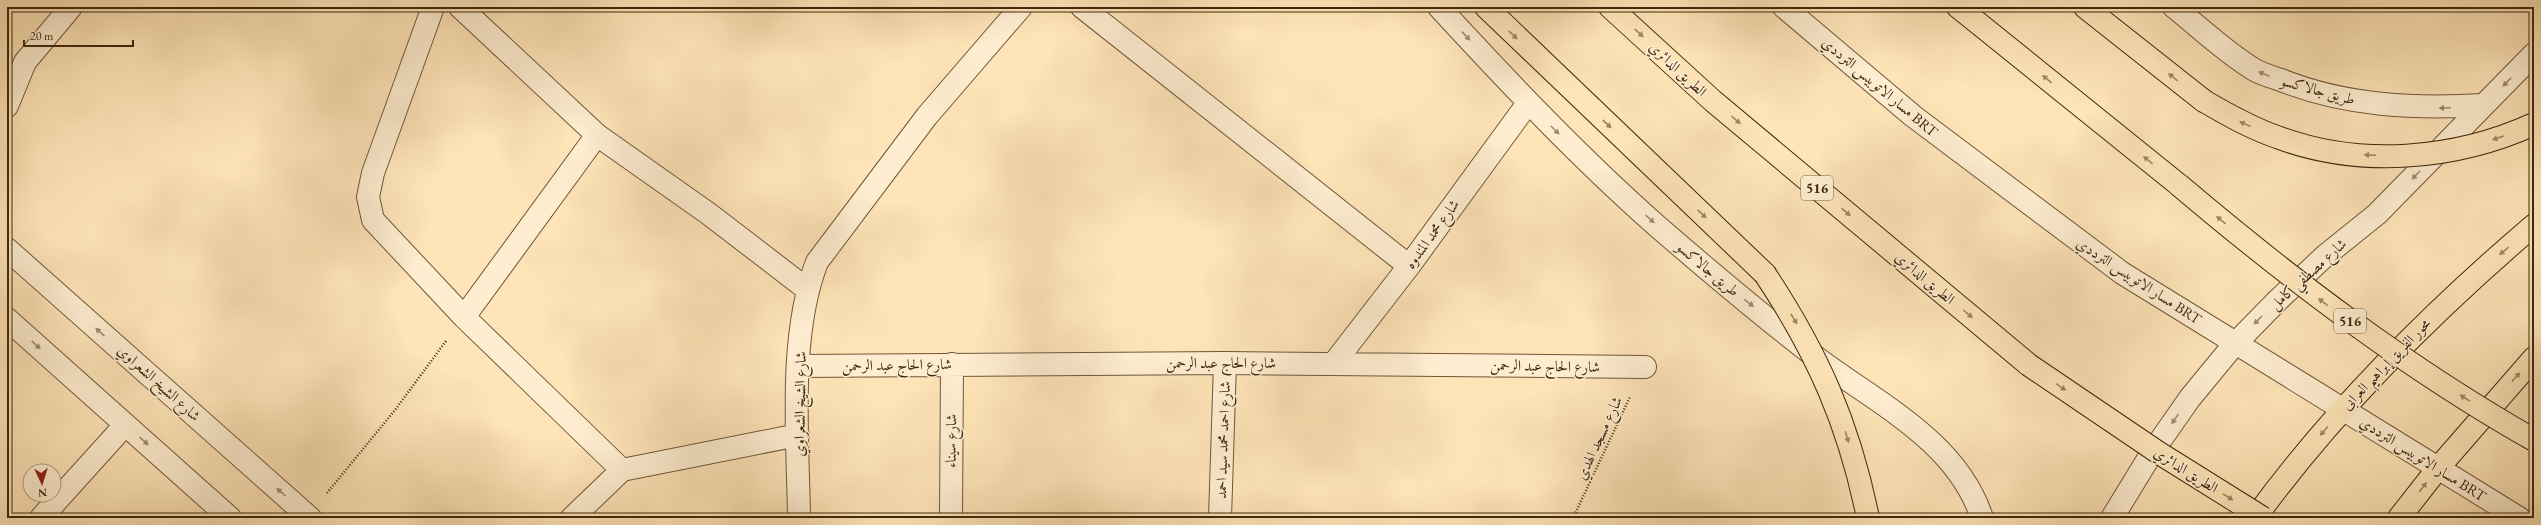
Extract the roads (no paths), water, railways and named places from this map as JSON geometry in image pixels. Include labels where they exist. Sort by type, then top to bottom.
[{"type":"main road","points":[[1486,7],[1765,274],[1796,320],[1822,370],[1842,421],[1859,474],[1868,518]]},
{"type":"main road","name":"الطريق الدائري","points":[[1610,7],[1713,101],[2029,365],[2159,453],[2263,518]]},
{"type":"main road","name":"516","points":[[1958,7],[2179,185],[2254,248],[2331,308],[2432,377],[2534,440]]},
{"type":"main road","points":[[2085,7],[2204,101],[2240,122],[2278,138],[2318,148],[2358,155],[2399,156],[2441,152],[2480,144],[2534,124]]},
{"type":"main road","name":"محور الفريق إبراهيم العرابى","points":[[2255,518],[2337,415],[2402,344],[2472,278],[2534,225]]},
{"type":"main road","points":[[2399,518],[2439,467],[2534,358]]},
{"type":"street","points":[[7,106],[16,67],[71,7]]},
{"type":"street","points":[[433,7],[373,173],[368,198],[373,220],[464,317],[622,470]]},
{"type":"street","points":[[460,7],[597,136],[709,214],[808,290]]},
{"type":"street","name":"شارع الشيخ الشعراوي","points":[[799,518],[798,366],[808,290],[817,262],[927,116],[1021,7]]},
{"type":"street","points":[[1082,7],[1409,266]]},
{"type":"street","name":"طريق جالاكسو","points":[[1439,7],[1528,103],[1591,165],[1735,293],[1817,358],[1925,436],[1946,456],[1963,480],[1982,518]]},
{"type":"street","name":"مسار الاتوبيس الترددي BRT","points":[[1784,7],[1913,116],[2122,273],[2519,518]]},
{"type":"street","name":"طريق جالاكسو","points":[[2174,7],[2253,69],[2296,86],[2340,98],[2385,106],[2434,108],[2484,105]]},
{"type":"street","name":"شارع مصطفي كامل","points":[[2112,518],[2157,445],[2190,398],[2232,347],[2278,300],[2326,255],[2377,214],[2534,54]]},
{"type":"street","name":"شارع محمد المندوه","points":[[1334,363],[1409,266],[1528,103]]},
{"type":"street","points":[[464,317],[597,136]]},
{"type":"street","name":"شارع الشيخ الشعراوي","points":[[7,249],[308,517]]},
{"type":"street","points":[[7,319],[230,518]]},
{"type":"street","name":"شارع احمد محمد سيد احمد","points":[[1220,518],[1225,363]]},
{"type":"street","name":"شارع الحاج عبد الرحمن","points":[[798,366],[1334,363],[1645,368]]},
{"type":"street","name":"شارع سيناء","points":[[951,518],[952,364]]},
{"type":"street","points":[[41,518],[125,425]]},
{"type":"street","points":[[572,518],[622,470],[798,435]]}]
